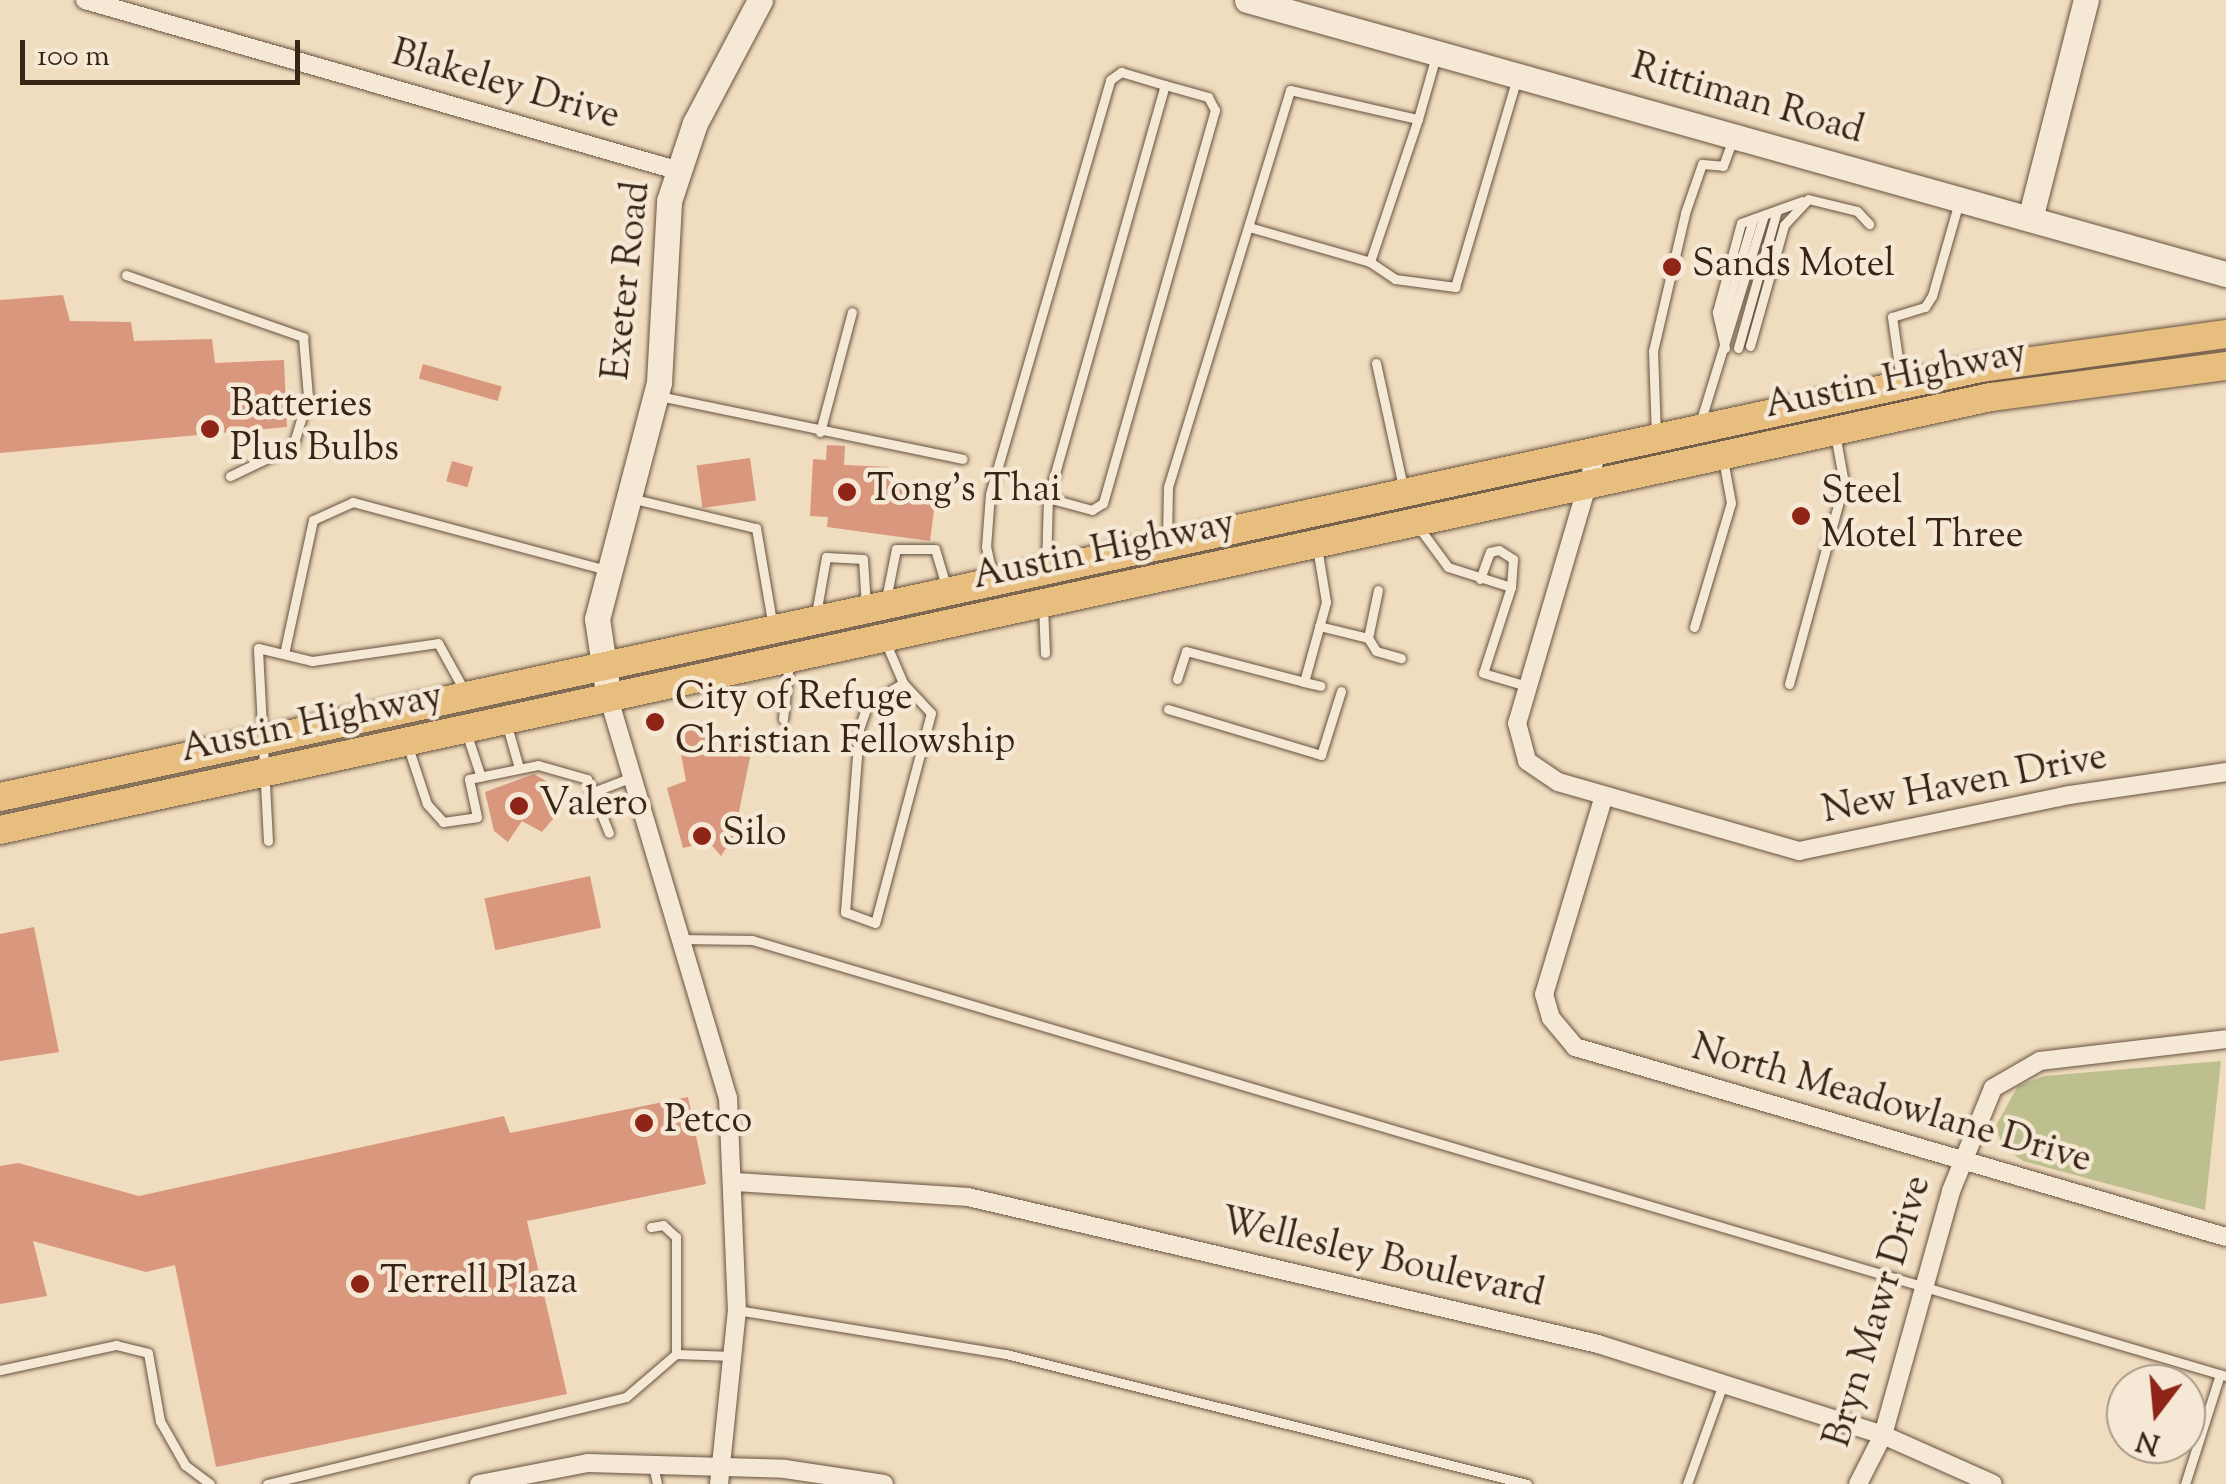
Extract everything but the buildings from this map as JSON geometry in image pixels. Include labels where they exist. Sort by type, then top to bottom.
[{"type":"main road","name":"Austin Highway","points":[[0,796],[1167,547],[1902,385],[2122,344],[2226,334]]},
{"type":"main road","name":"Austin Highway","points":[[0,830],[1834,431],[2036,389],[2226,366]]},
{"type":"street","name":"Blakeley Drive","points":[[85,0],[676,170]]},
{"type":"street","name":"Exeter Road","points":[[610,700],[601,666],[597,620],[656,395],[676,170],[760,0]]},
{"type":"street","name":"Rittiman Road","points":[[1247,0],[1298,7],[1438,53],[2226,274]]},
{"type":"street","points":[[2030,219],[2086,0]]},
{"type":"street","name":"New Haven Drive","points":[[1596,452],[1516,723],[1527,761],[1603,799],[1783,848],[1832,850],[2069,795],[2226,772]]},
{"type":"street","points":[[610,700],[728,1097],[737,1182],[737,1310],[721,1475]]},
{"type":"street","name":"North Meadowlane Drive","points":[[1603,799],[1549,973],[1551,1018],[1575,1047],[2226,1237]]},
{"type":"street","name":"Bryn Mawr Drive","points":[[1858,1484],[1883,1435],[1962,1158],[1994,1088],[2014,1072],[2086,1052],[2226,1039]]},
{"type":"street","name":"Wellesley Boulevard","points":[[737,1182],[968,1197],[1598,1344],[1883,1435],[1993,1484]]},
{"type":"street","points":[[479,1484],[588,1463],[884,1484]]},
{"type":"lane","points":[[1370,262],[1438,53]]},
{"type":"lane","points":[[994,582],[986,547],[990,494],[1110,80],[1121,72],[1214,102],[1210,129],[1103,503],[1092,510],[1048,498]]},
{"type":"lane","points":[[1249,227],[1370,262],[1395,279],[1435,288],[1455,287],[1465,275],[1518,76]]},
{"type":"lane","points":[[1046,571],[1048,498],[1166,84]]},
{"type":"lane","points":[[1167,547],[1168,487],[1290,90],[1418,119]]},
{"type":"lane","points":[[1656,439],[1653,351],[1668,280],[1698,172],[1702,164],[1723,166],[1734,136]]},
{"type":"lane","points":[[1902,385],[1892,316],[1925,307],[1932,296],[1960,199]]},
{"type":"lane","points":[[1750,346],[1784,225],[1808,200]]},
{"type":"lane","points":[[1726,351],[1717,312],[1741,223],[1808,200],[1857,212],[1869,224]]},
{"type":"lane","points":[[1738,348],[1777,210]]},
{"type":"lane","points":[[1698,430],[1726,351],[1764,215]]},
{"type":"lane","points":[[126,275],[303,337],[308,396],[292,446],[230,476]]},
{"type":"lane","points":[[820,432],[852,312]]},
{"type":"lane","points":[[1376,363],[1405,494]]},
{"type":"lane","points":[[656,395],[820,432],[898,441],[963,459]]},
{"type":"lane","points":[[1790,684],[1844,483],[1834,431]]},
{"type":"lane","points":[[1694,628],[1730,502],[1722,456]]},
{"type":"lane","points":[[628,498],[756,528],[773,630]]},
{"type":"lane","points":[[284,654],[313,520],[353,502],[608,570]]},
{"type":"lane","points":[[1410,524],[1428,533],[1448,567],[1511,586]]},
{"type":"lane","points":[[1304,682],[1326,602],[1316,544]]},
{"type":"lane","points":[[876,608],[896,549],[935,549],[948,592]]},
{"type":"lane","points":[[1480,578],[1490,552],[1499,550],[1513,559],[1511,586],[1483,673],[1528,686]]},
{"type":"lane","points":[[815,620],[826,557],[863,559],[876,608]]},
{"type":"lane","points":[[1378,590],[1368,638],[1376,651],[1401,658]]},
{"type":"lane","points":[[1043,603],[1045,654]]},
{"type":"lane","points":[[1319,626],[1368,638]]},
{"type":"lane","points":[[884,638],[902,683],[931,713],[875,923],[845,912],[859,730],[866,706],[902,683]]},
{"type":"lane","points":[[268,840],[264,774],[257,742],[258,648],[312,661],[438,643],[467,696]]},
{"type":"lane","points":[[1177,679],[1186,651],[1321,686]]},
{"type":"lane","points":[[783,719],[790,658]]},
{"type":"lane","points":[[1168,709],[1322,755],[1341,692]]},
{"type":"lane","points":[[506,722],[519,768]]},
{"type":"lane","points":[[466,731],[480,777]]},
{"type":"lane","points":[[408,744],[426,804],[444,822],[477,818],[470,779],[519,768],[588,779],[609,832]]},
{"type":"lane","points":[[592,792],[633,776]]},
{"type":"lane","points":[[681,939],[752,940],[2223,1375],[2186,1484]]},
{"type":"lane","points":[[651,1227],[663,1225],[676,1236],[676,1354]]},
{"type":"lane","points":[[737,1310],[1006,1354],[1527,1484]]},
{"type":"lane","points":[[0,1370],[116,1346],[148,1353],[160,1421],[185,1464],[210,1484]]},
{"type":"lane","points":[[267,1484],[626,1397],[676,1354],[734,1356]]},
{"type":"lane","points":[[1687,1484],[1723,1384]]},
{"type":"lane","points":[[653,1465],[656,1484]]},
{"type":"green space","points":[[2221,1061],[2205,1210],[2023,1161],[2004,1148],[1995,1127],[2018,1086],[2044,1076]]},
{"type":"place","name":"Sands Motel","points":[[1672,267]]},
{"type":"place","name":"Batteries Plus Bulbs","points":[[210,429]]},
{"type":"place","name":"Tong's Thai","points":[[847,492]]},
{"type":"place","name":"Steel Motel Three","points":[[1801,516]]},
{"type":"place","name":"City of Refuge Christian Fellowship","points":[[655,722]]},
{"type":"place","name":"Valero","points":[[519,806]]},
{"type":"place","name":"Silo","points":[[702,836]]},
{"type":"place","name":"Petco","points":[[644,1123]]},
{"type":"place","name":"Terrell Plaza","points":[[360,1284]]}]
